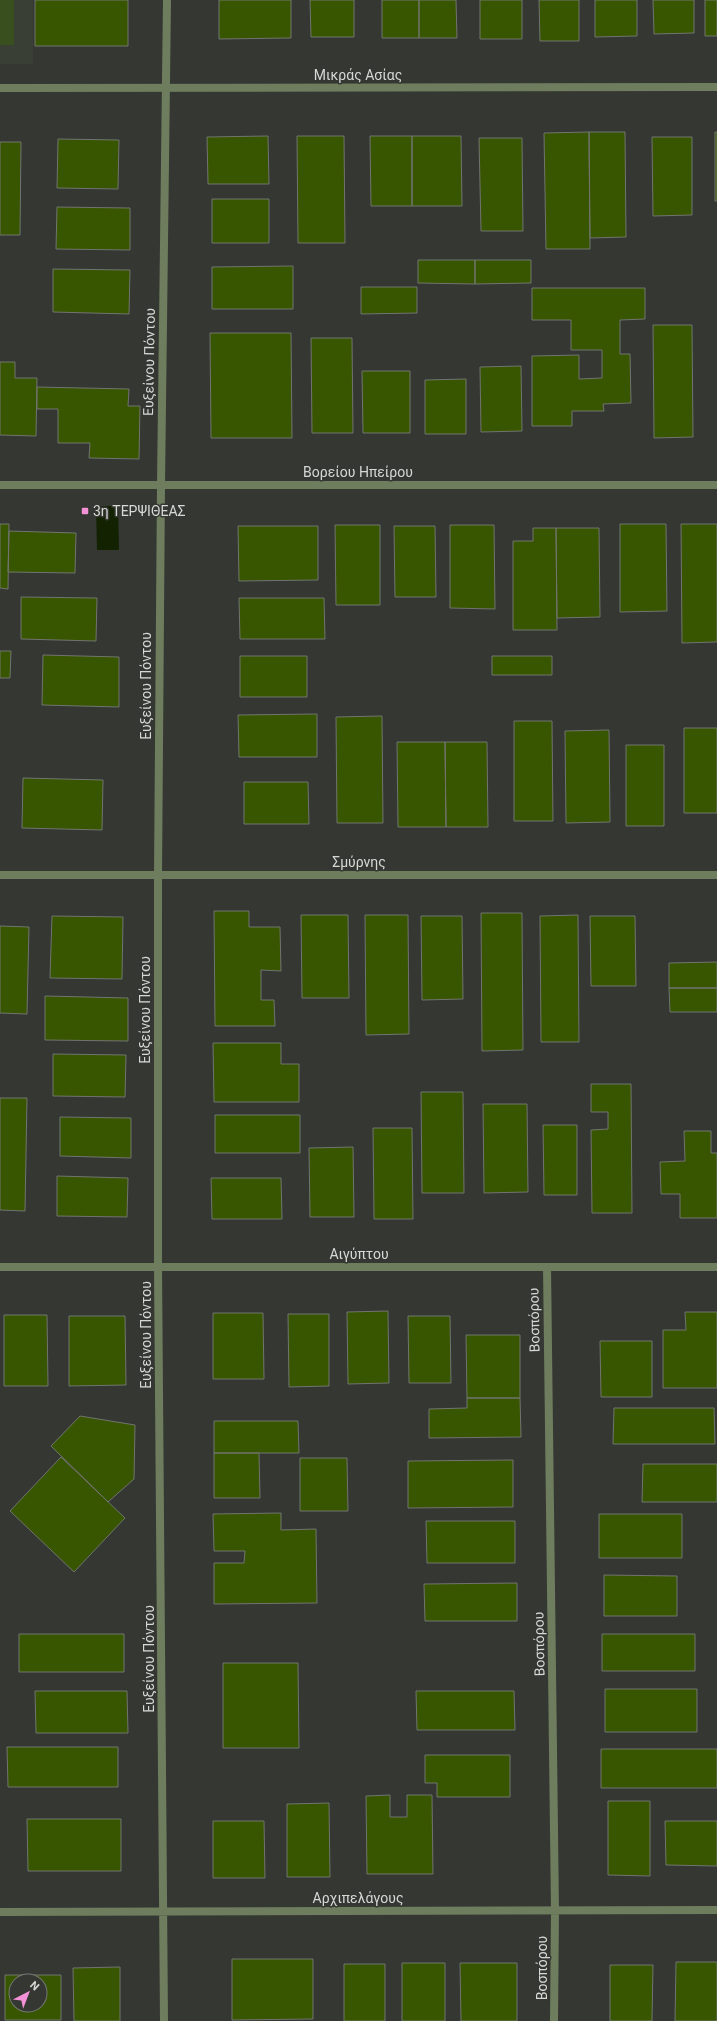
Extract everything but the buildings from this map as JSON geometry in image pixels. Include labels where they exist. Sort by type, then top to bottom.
[{"type":"street","name":"Ευξείνου Πόντου","points":[[164,2021],[158,1267],[158,875],[167,0]]},
{"type":"street","name":"Μικράς Ασίας","points":[[0,88],[717,87]]},
{"type":"street","name":"Βορείου Ηπείρου","points":[[0,485],[717,485]]},
{"type":"street","name":"Σμύρνης","points":[[0,875],[717,875]]},
{"type":"street","name":"Αιγύπτου","points":[[0,1267],[717,1267]]},
{"type":"street","name":"Βοσπόρου","points":[[547,1267],[555,1911],[554,2021]]},
{"type":"street","name":"Αρχιπελάγους","points":[[0,1912],[717,1910]]},
{"type":"shaded area","points":[[0,0],[33,0],[33,64],[0,64]]},
{"type":"shaded area","points":[[0,0],[14,0],[14,45],[0,45]]},
{"type":"shaded area","points":[[96,506],[118,506],[119,550],[97,550]]},
{"type":"place","name":"3η ΤΕΡΨΙΘΕΑΣ","points":[[85,511]]}]
